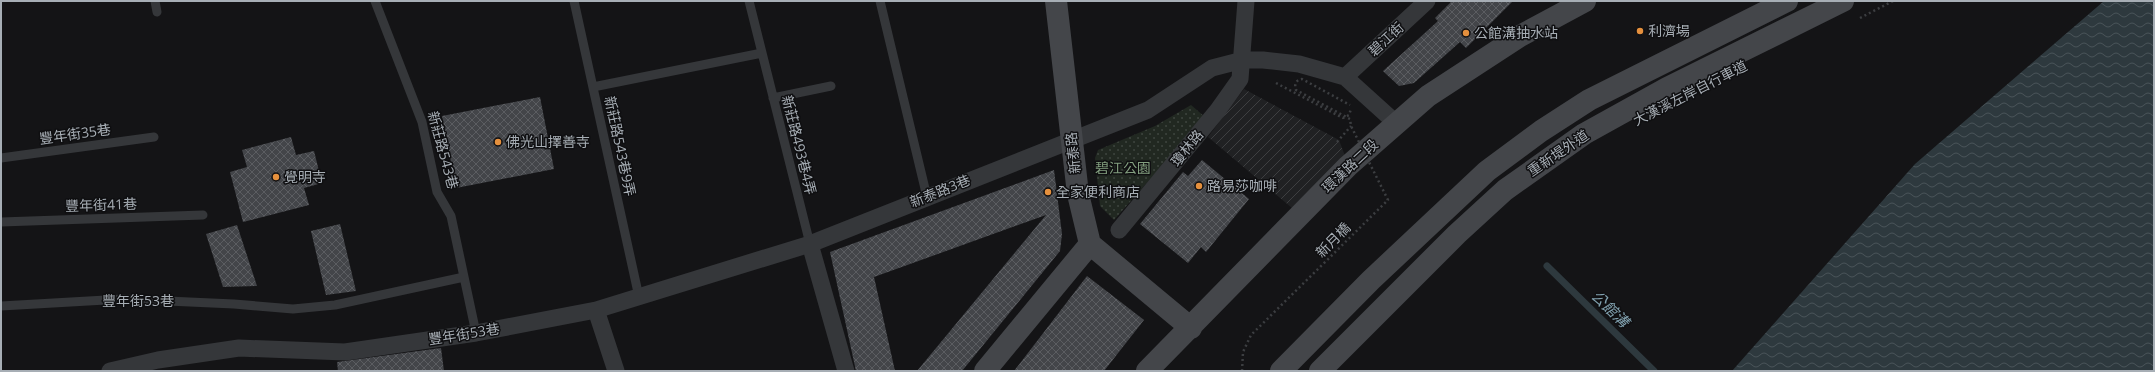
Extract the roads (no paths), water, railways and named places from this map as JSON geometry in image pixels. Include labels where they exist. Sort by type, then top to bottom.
[{"type":"street","name":"新泰路","points":[[1056,1],[1078,194],[1090,244]]},
{"type":"street","name":"瓊林路","points":[[1119,230],[1222,104],[1240,79],[1243,60],[1246,1]]},
{"type":"street","name":"碧江街","points":[[1345,77],[1427,1]]},
{"type":"street","name":"環漢路二段","points":[[1147,371],[1191,328],[1348,166],[1428,96],[1507,44],[1585,1]]},
{"type":"street","name":"重新堤外道","points":[[1281,371],[1371,280],[1487,171],[1541,131],[1589,100],[1787,1]]},
{"type":"street","name":"重新堤外道","points":[[1320,371],[1457,234],[1505,190],[1584,134],[1666,88],[1843,1]]},
{"type":"street","name":"新泰路3巷","points":[[810,244],[1148,110],[1212,68],[1243,60],[1263,60],[1299,64],[1345,77]]},
{"type":"street","points":[[1345,77],[1396,124]]},
{"type":"street","points":[[810,244],[846,371]]},
{"type":"street","name":"豐年街53巷","points":[[110,371],[158,360],[239,348],[346,352],[476,333],[596,310],[810,244]]},
{"type":"street","points":[[985,371],[1090,244],[1191,328]]},
{"type":"street","points":[[596,310],[616,371]]},
{"type":"lane","points":[[155,1],[157,12]]},
{"type":"lane","name":"新莊路543巷","points":[[376,1],[422,122],[437,192],[451,216],[476,333]]},
{"type":"lane","name":"新莊路543巷9弄","points":[[574,1],[639,297]]},
{"type":"lane","name":"新莊路493巷4弄","points":[[749,1],[810,244]]},
{"type":"lane","points":[[880,1],[927,197]]},
{"type":"lane","points":[[593,88],[762,53]]},
{"type":"lane","points":[[773,98],[831,86]]},
{"type":"lane","name":"豐年街35巷","points":[[1,158],[154,137]]},
{"type":"lane","name":"豐年街41巷","points":[[1,222],[203,215]]},
{"type":"lane","name":"豐年街53巷","points":[[1,306],[123,300],[234,304],[293,309],[335,305],[464,277]]},
{"type":"water","points":[[2104,1],[2154,1],[2154,371],[1732,371],[1915,164]]},
{"type":"waterway","name":"公館溝","points":[[1547,266],[1654,371]]},
{"type":"place","name":"利濟場","points":[[1640,31]]},
{"type":"place","name":"公館溝抽水站","points":[[1466,33]]},
{"type":"place","name":"佛光山擇善寺","points":[[498,142]]},
{"type":"place","name":"覺明寺","points":[[276,177]]},
{"type":"place","name":"路易莎咖啡","points":[[1199,186]]},
{"type":"place","name":"全家便利商店","points":[[1048,192]]},
{"type":"park label","name":"碧江公園","points":[[1123,168]]}]
